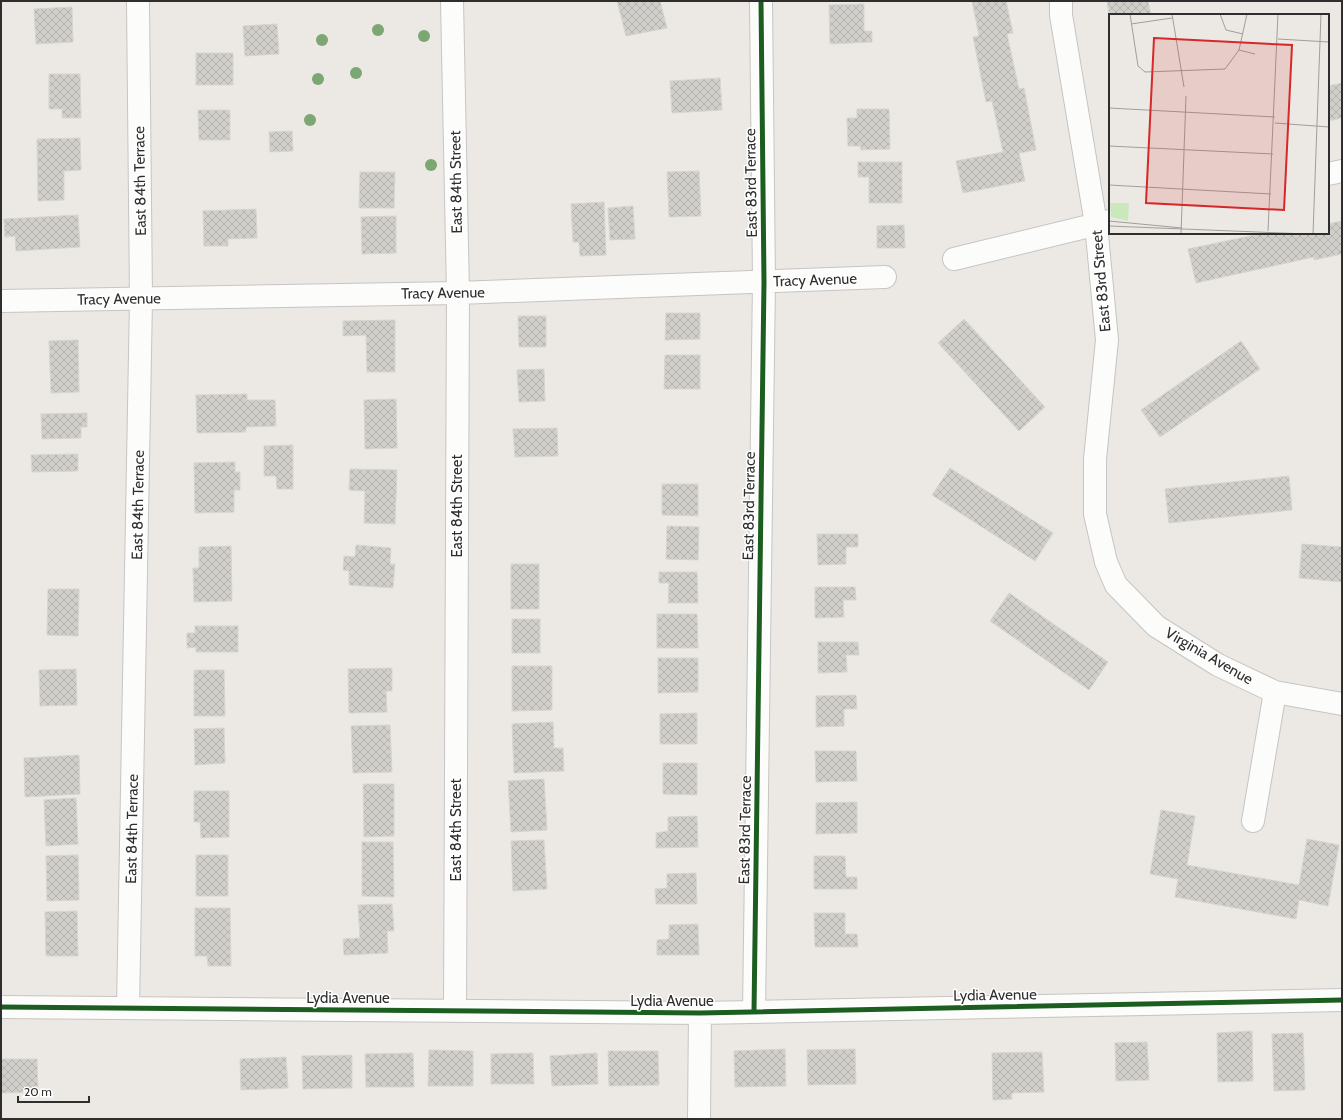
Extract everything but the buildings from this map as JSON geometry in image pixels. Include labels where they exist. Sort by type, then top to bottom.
[{"type":"street","name":"East 84th Terrace","points":[[128,1008],[141,299],[138,1]]},
{"type":"street","name":"East 84th Street","points":[[452,1],[458,293],[455,1011]]},
{"type":"street","name":"East 83rd Terrace","points":[[754,1012],[764,282],[761,1]]},
{"type":"street","name":"East 83rd Street","points":[[1061,1],[1062,16],[1103,223],[1107,340],[1096,459],[1095,514],[1106,562]]},
{"type":"street","points":[[1329,174],[1342,171]]},
{"type":"street","points":[[954,259],[1103,223]]},
{"type":"street","name":"Tracy Avenue","points":[[1,301],[458,293],[885,277]]},
{"type":"street","name":"Virginia Avenue","points":[[1106,562],[1116,585],[1156,626],[1218,665],[1276,692],[1342,704]]},
{"type":"street","points":[[1253,821],[1276,692]]},
{"type":"street","name":"Lydia Avenue","points":[[1,1007],[700,1013],[1342,1000]]},
{"type":"street","points":[[698,1119],[700,1013]]},
{"type":"cycle path","points":[[754,1012],[764,282],[761,1]]},
{"type":"cycle path","points":[[1,1007],[700,1013],[1342,1000]]}]
